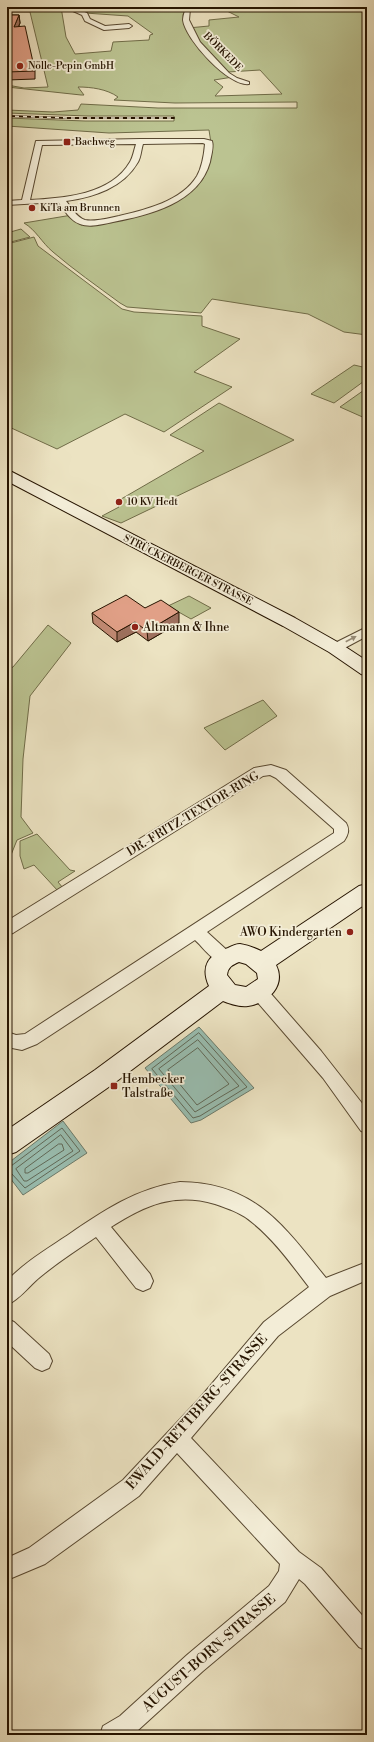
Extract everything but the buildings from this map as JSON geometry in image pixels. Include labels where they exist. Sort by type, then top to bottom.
[{"type":"main road","name":"STRÜCKERBERGER STRASSE","points":[[7,475],[335,648],[367,670]]},
{"type":"main road","points":[[262,962],[367,892]]},
{"type":"main road","points":[[235,954],[248,954],[262,962],[268,975],[267,983],[259,992],[247,996],[238,996],[230,994],[222,989],[217,982],[215,975],[217,968],[224,958],[235,954]]},
{"type":"main road","points":[[7,1144],[104,1077],[222,989]]},
{"type":"street","points":[[7,7],[13,7]]},
{"type":"street","points":[[67,7],[82,12],[85,14],[87,20],[104,28],[129,26]]},
{"type":"street","name":"BÖRKEDE","points":[[180,7],[188,10],[186,20],[198,43],[228,74],[235,79],[247,83]]},
{"type":"street","points":[[7,203],[61,200],[91,193],[108,186],[131,170],[136,160],[140,141]]},
{"type":"street","points":[[25,202],[38,145],[42,142],[140,141],[209,143],[207,160],[199,178],[186,192],[163,204],[132,215],[87,223],[79,221],[61,200]]},
{"type":"street","points":[[335,648],[367,631]]},
{"type":"street","name":"DR.-FRITZ-TEXTOR-RING","points":[[7,929],[259,772],[271,770],[281,774],[341,826],[342,830],[339,837],[26,1042],[15,1043],[7,1039]]},
{"type":"street","points":[[196,931],[224,958]]},
{"type":"street","points":[[259,992],[308,1046],[367,1125]]},
{"type":"street","points":[[7,1295],[12,1288],[45,1262],[123,1208],[146,1197],[171,1191],[196,1191],[235,1201],[259,1216],[282,1239],[322,1289]]},
{"type":"street","points":[[98,1225],[143,1281]]},
{"type":"street","name":"EWALD-RETTBERG-STRASSE","points":[[7,1569],[37,1556],[131,1488],[177,1438],[271,1329],[322,1289],[367,1271]]},
{"type":"street","points":[[7,1329],[42,1361]]},
{"type":"street","points":[[177,1438],[292,1560],[313,1576],[367,1639]]},
{"type":"street","name":"AUGUST-BORN-STRASSE","points":[[112,1735],[128,1724],[195,1663],[277,1594],[290,1574],[292,1560]]},
{"type":"green space","points":[[61,7],[66,37],[75,54],[111,51],[113,42],[149,40],[150,35],[153,34],[128,16],[85,13],[70,7],[179,7],[185,9],[188,28],[209,26],[209,20],[239,17],[227,11],[231,7],[367,7],[367,335],[344,332],[308,314],[212,299],[201,313],[127,307],[61,259],[32,229],[24,223],[72,215],[81,225],[117,220],[150,211],[197,186],[203,179],[210,160],[211,143],[209,130],[109,133],[7,126],[7,118],[85,121],[174,121],[174,116],[88,116],[7,113],[7,110],[53,112],[78,110],[81,104],[158,108],[297,108],[297,102],[175,103],[114,100],[118,97],[114,94],[93,88],[78,87],[84,95],[81,95],[7,87],[7,85],[24,88],[48,87],[30,12],[7,12],[7,8]],"holes":[[[260,70],[282,94],[215,96],[223,87],[214,80],[233,77],[228,72]]]},
{"type":"green space","points":[[21,229],[30,237],[7,243],[7,233]]},
{"type":"green space","points":[[34,237],[38,246],[122,309],[134,312],[202,316],[202,326],[240,339],[194,372],[232,387],[164,432],[125,414],[57,449],[7,426],[7,244]]},
{"type":"green space","points":[[354,365],[367,368],[367,379],[334,403],[311,394]]},
{"type":"green space","points":[[367,388],[367,419],[340,407]]},
{"type":"green space","points":[[219,403],[294,440],[121,523],[102,516],[119,507],[116,502],[204,451],[170,435]]},
{"type":"green space","points":[[189,596],[211,608],[191,619],[168,606]]},
{"type":"green space","points":[[48,625],[71,643],[30,696],[23,759],[21,817],[33,833],[17,840],[9,860],[7,861],[7,670],[13,667]]},
{"type":"green space","points":[[263,700],[277,716],[225,750],[204,728]]},
{"type":"green space","points":[[37,834],[70,870],[75,871],[58,882],[63,888],[58,891],[34,865],[24,869],[20,856],[20,841]]},
{"type":"water","points":[[199,1027],[254,1088],[201,1120],[191,1123],[145,1068]]},
{"type":"water","points":[[63,1121],[87,1153],[23,1195],[7,1174],[7,1164]]},
{"type":"railway","points":[[7,116],[67,118],[174,118]]},
{"type":"place","name":"Nölle-Pepin GmbH","points":[[20,66]]},
{"type":"place","name":"Bachweg","points":[[67,142]]},
{"type":"place","name":"KiTa am Brunnen","points":[[32,208]]},
{"type":"place","name":"10 KV Hedt","points":[[119,502]]},
{"type":"place","name":"Altmann & Ihne","points":[[135,627]]},
{"type":"place","name":"AWO Kindergarten","points":[[350,932]]},
{"type":"place","name":"Hembecker Talstraße","points":[[114,1086]]}]
